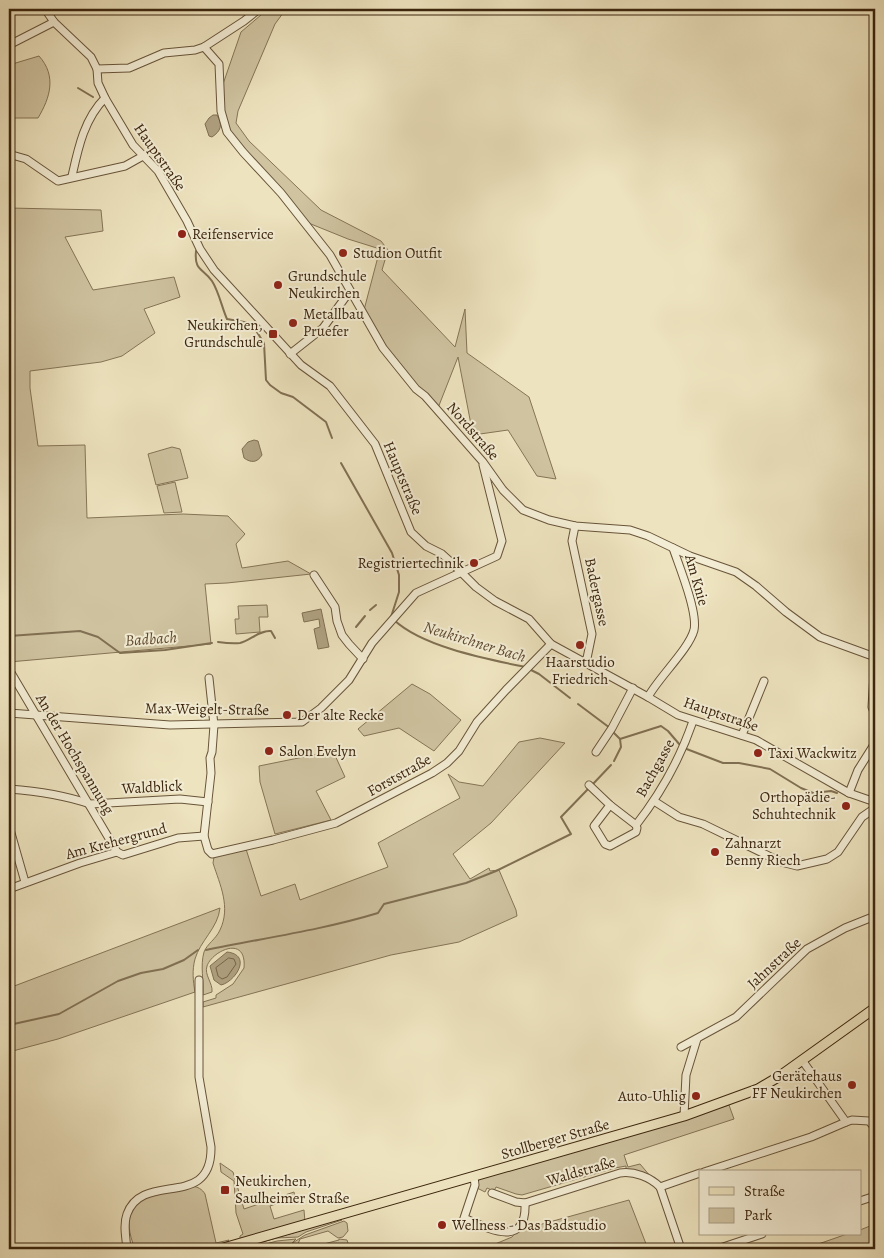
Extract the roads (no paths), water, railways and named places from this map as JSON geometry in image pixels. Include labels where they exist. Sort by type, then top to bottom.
[{"type":"main road","name":"Stollberger Straße","points":[[220,1249],[684,1116],[758,1089],[780,1076],[875,1008]]},
{"type":"street","name":"Hauptstraße","points":[[45,9],[54,22],[91,57],[97,69],[98,83],[104,98],[133,145],[158,171],[200,249],[214,270],[290,354],[311,374],[330,386],[375,444],[411,532],[426,546],[442,554],[460,573],[495,601],[529,619],[551,644],[648,696],[678,715],[756,740],[849,793],[875,802]]},
{"type":"street","points":[[97,69],[109,67],[129,68],[164,53],[204,47],[259,9]]},
{"type":"street","points":[[9,45],[54,22]]},
{"type":"street","name":"Nordstraße","points":[[204,47],[219,64],[221,111],[227,132],[281,193],[326,249],[383,348],[416,389],[425,396],[523,510],[549,520],[575,526],[630,530],[690,556],[736,572],[820,637],[875,657]]},
{"type":"street","points":[[72,176],[84,132],[91,116],[104,98]]},
{"type":"street","points":[[12,155],[26,159],[58,180],[125,166],[142,156]]},
{"type":"street","points":[[290,354],[324,328],[350,291]]},
{"type":"street","name":"Max-Weigelt-Straße","points":[[9,713],[170,726],[302,722],[321,708],[350,680],[372,643],[416,593],[497,556],[502,541],[483,462]]},
{"type":"street","name":"Badergasse","points":[[575,526],[572,541],[592,634],[586,663]]},
{"type":"street","name":"Am Knie","points":[[648,696],[655,684],[680,653],[694,628],[692,608],[673,548]]},
{"type":"street","points":[[314,575],[335,607],[342,635],[363,659]]},
{"type":"street","name":"Forststraße","points":[[204,836],[208,850],[212,854],[336,824],[432,773],[447,763],[459,751],[477,722],[551,644]]},
{"type":"street","points":[[875,657],[872,700],[875,715]]},
{"type":"street","name":"An der Hochspannung","points":[[10,671],[117,852]]},
{"type":"street","points":[[204,836],[214,725],[209,678]]},
{"type":"street","points":[[742,734],[764,681]]},
{"type":"street","points":[[596,752],[611,730],[633,688]]},
{"type":"street","name":"Bachgasse","points":[[610,805],[594,826],[605,844],[610,846],[636,832],[636,824],[654,801],[683,748],[693,721]]},
{"type":"street","points":[[849,793],[858,770],[875,743]]},
{"type":"street","points":[[591,787],[610,805],[636,824]]},
{"type":"street","name":"Waldblick","points":[[9,789],[40,792],[90,804],[180,799],[208,802]]},
{"type":"street","points":[[654,801],[679,817],[703,824],[772,858],[797,866],[827,859],[838,852],[862,817],[875,808]]},
{"type":"street","points":[[9,826],[25,882]]},
{"type":"street","name":"Am Krehergrund","points":[[9,889],[80,863],[117,852],[123,855],[178,838],[204,836]]},
{"type":"street","name":"Jahnstraße","points":[[681,1047],[736,1017],[807,949],[845,928],[875,916]]},
{"type":"street","points":[[127,1249],[126,1220],[136,1200],[148,1193],[191,1184],[208,1171],[211,1147],[199,1077],[199,980]]},
{"type":"street","points":[[684,1116],[686,1075],[697,1039]]},
{"type":"street","points":[[802,1060],[846,1122]]},
{"type":"street","points":[[710,1170],[811,1137],[852,1120],[869,1121],[875,1128]]},
{"type":"street","name":"Waldstraße","points":[[525,1203],[627,1172],[653,1180],[660,1187]]},
{"type":"street","points":[[681,1249],[660,1187],[699,1173]]},
{"type":"street","points":[[474,1177],[475,1185],[464,1218],[499,1233],[516,1229],[520,1225],[525,1203],[516,1202],[492,1193]]},
{"type":"street","points":[[862,1200],[875,1196]]},
{"type":"street","points":[[717,1249],[756,1236]]},
{"type":"street","points":[[126,1239],[132,1249]]},
{"type":"water","points":[[213,115],[217,115],[220,125],[219,130],[212,137],[209,136],[205,124]]},
{"type":"water","points":[[258,441],[262,455],[256,461],[249,461],[244,458],[242,449],[248,442]]},
{"type":"water","points":[[321,609],[329,647],[318,649],[314,629],[320,627],[319,619],[304,622],[302,613]]},
{"type":"water","points":[[227,952],[235,954],[239,958],[240,963],[232,979],[221,985],[214,980],[210,966]]},
{"type":"waterway","name":"Neukirchner Bach","points":[[78,88],[93,97]]},
{"type":"waterway","name":"Neukirchner Bach","points":[[196,251],[196,262],[212,281],[227,319],[250,323]]},
{"type":"waterway","name":"Neukirchner Bach","points":[[255,329],[264,343],[266,380],[281,393],[293,397],[326,422],[332,438]]},
{"type":"waterway","name":"Neukirchner Bach","points":[[341,463],[392,553],[399,575],[399,592],[391,617]]},
{"type":"waterway","points":[[370,610],[376,605]]},
{"type":"waterway","points":[[356,627],[365,616]]},
{"type":"waterway","name":"Neukirchner Bach","points":[[394,620],[421,638],[438,645],[474,656],[525,667]]},
{"type":"waterway","name":"Badbach","points":[[9,636],[80,631],[98,637],[120,653],[165,650],[212,643]]},
{"type":"waterway","points":[[218,642],[240,643],[267,631],[271,631],[275,638]]},
{"type":"waterway","name":"Neukirchner Bach","points":[[529,669],[539,674],[570,698]]},
{"type":"waterway","name":"Neukirchner Bach","points":[[578,704],[610,728]]},
{"type":"waterway","name":"Neukirchner Bach","points":[[613,732],[620,739],[661,726],[680,745]]},
{"type":"waterway","points":[[614,761],[621,747],[620,739]]},
{"type":"waterway","name":"Neukirchner Bach","points":[[684,748],[723,763],[739,763],[770,769],[813,793],[831,791],[837,793]]},
{"type":"waterway","points":[[592,785],[611,765]]},
{"type":"waterway","points":[[206,950],[357,919],[378,913],[384,904],[466,883],[496,871],[571,834],[561,817],[589,788]]},
{"type":"waterway","points":[[9,1025],[59,1014],[118,981],[141,973],[163,969],[184,960],[198,950]]},
{"type":"place","name":"Reifenservice","points":[[182,234]]},
{"type":"place","name":"Studion Outfit","points":[[343,253]]},
{"type":"place","name":"Grundschule Neukirchen","points":[[278,285]]},
{"type":"place","name":"Metallbau Pruefer","points":[[293,323]]},
{"type":"place","name":"Neukirchen, Grundschule","points":[[273,334]]},
{"type":"place","name":"Registriertechnik","points":[[474,563]]},
{"type":"place","name":"Haarstudio Friedrich","points":[[580,645]]},
{"type":"place","name":"Der alte Recke","points":[[287,715]]},
{"type":"place","name":"Salon Evelyn","points":[[269,751]]},
{"type":"place","name":"Taxi Wackwitz","points":[[758,753]]},
{"type":"place","name":"Orthopädie- Schuhtechnik","points":[[846,806]]},
{"type":"place","name":"Zahnarzt Benny Riech","points":[[715,852]]},
{"type":"place","name":"Gerätehaus FF Neukirchen","points":[[852,1085]]},
{"type":"place","name":"Auto-Uhlig","points":[[696,1096]]},
{"type":"place","name":"Neukirchen, Saulheimer Straße","points":[[225,1190]]},
{"type":"place","name":"Wellness - Das Badstudio","points":[[442,1225]]}]
